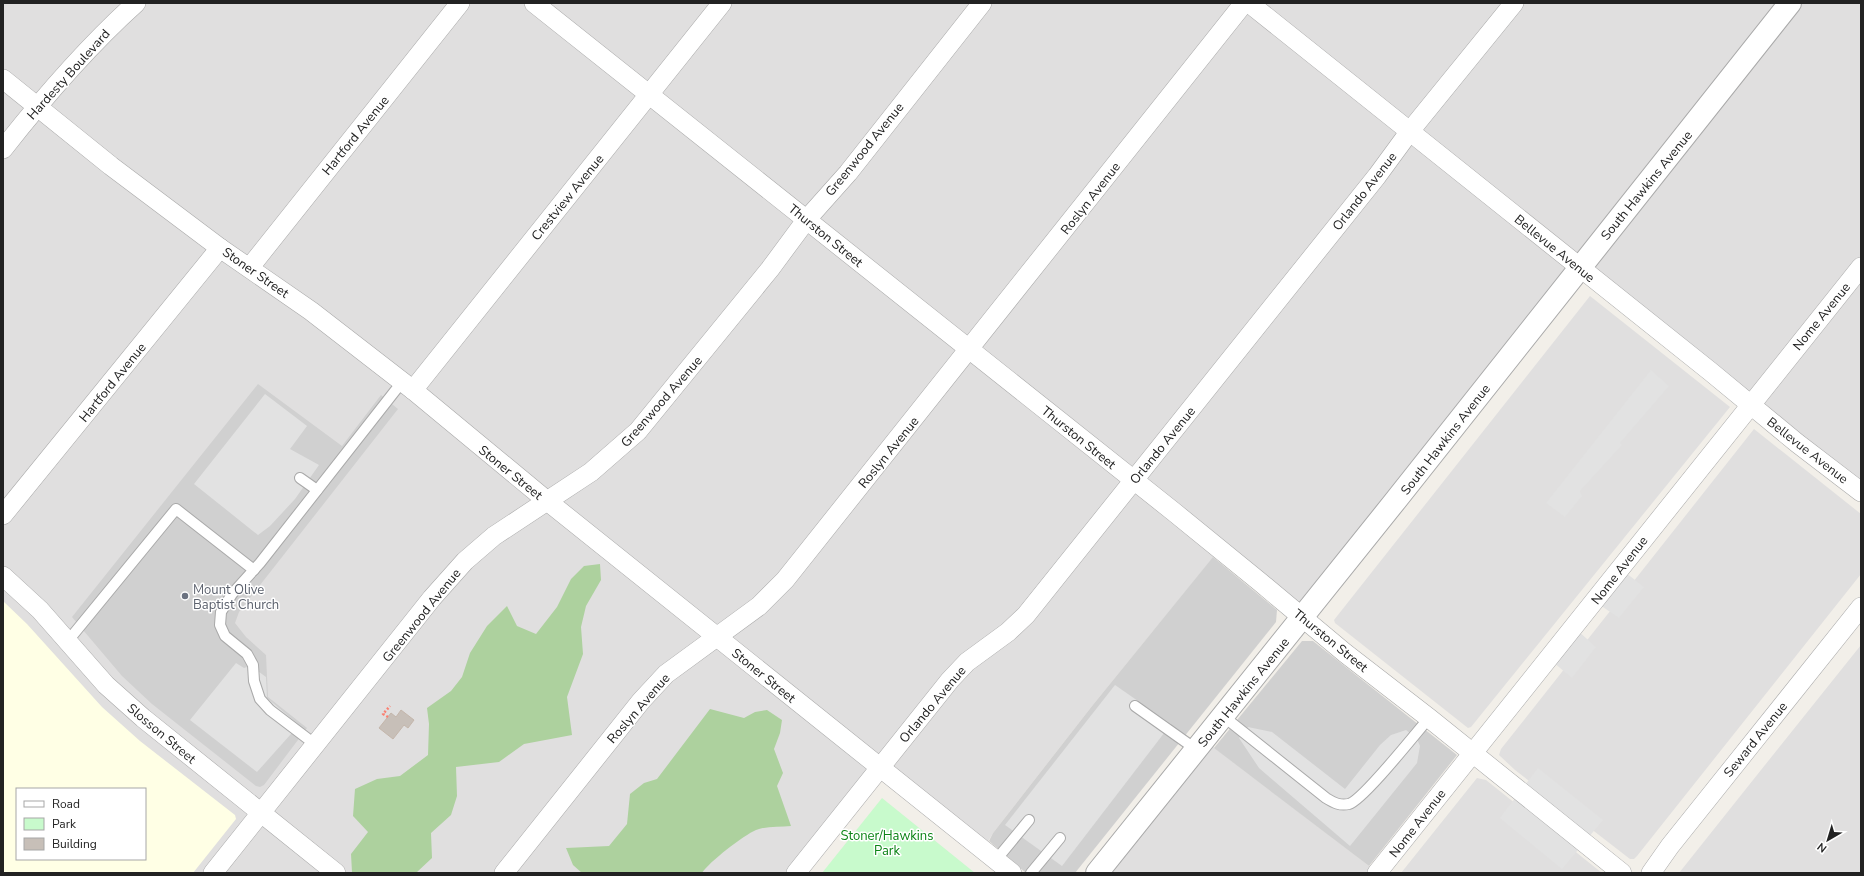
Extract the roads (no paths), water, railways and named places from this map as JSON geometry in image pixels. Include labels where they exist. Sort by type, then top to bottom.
[{"type":"street","name":"Hardesty Boulevard","points":[[3,149],[37,106],[94,44],[136,3]]},
{"type":"street","name":"Hartford Avenue","points":[[250,267],[460,3]]},
{"type":"street","name":"Thurston Street","points":[[534,3],[969,348],[1260,582],[1302,618],[1430,718],[1622,873]]},
{"type":"street","name":"Crestview Avenue","points":[[407,386],[650,94],[722,3]]},
{"type":"street","name":"Greenwood Avenue","points":[[212,873],[316,745],[432,598],[465,561],[494,536],[546,500],[591,472],[638,431],[770,269],[807,220],[848,173],[982,3]]},
{"type":"street","name":"Roslyn Avenue","points":[[504,873],[640,701],[666,674],[759,606],[785,580],[1244,3]]},
{"type":"street","name":"Bellevue Avenue","points":[[1249,3],[1861,492]]},
{"type":"street","name":"Orlando Avenue","points":[[796,873],[950,680],[972,658],[1008,632],[1026,615],[1377,176],[1410,131],[1514,3]]},
{"type":"street","name":"South Hawkins Avenue","points":[[1098,873],[1790,3]]},
{"type":"street","name":"Stoner Street","points":[[3,79],[111,166],[220,248],[250,267],[310,311],[407,386],[546,500],[1012,873]]},
{"type":"street","name":"Hartford Avenue","points":[[3,515],[220,248]]},
{"type":"street","name":"Nome Avenue","points":[[1377,873],[1605,589],[1750,404],[1861,267]]},
{"type":"street","name":"Slosson Street","points":[[3,576],[40,610],[106,685],[143,718],[336,873]]},
{"type":"street","name":"Seward Avenue","points":[[1651,873],[1670,846],[1861,607]]},
{"type":"lane","points":[[316,745],[270,710],[260,699],[254,680],[253,665],[247,654],[225,636],[220,624],[221,612],[232,594],[254,570],[317,490],[407,386]]},
{"type":"lane","points":[[300,478],[317,490]]},
{"type":"lane","points":[[67,642],[176,509],[254,570]]},
{"type":"lane","points":[[1135,706],[1197,750]]},
{"type":"lane","points":[[1223,716],[1326,798],[1337,805],[1349,804],[1363,794],[1430,718]]},
{"type":"lane","points":[[996,860],[1029,820]]},
{"type":"lane","points":[[1031,873],[1060,838]]},
{"type":"place","name":"Mount Olive Baptist Church","points":[[185,596]]},
{"type":"park label","name":"Stoner/Hawkins Park","points":[[887,842]]}]
